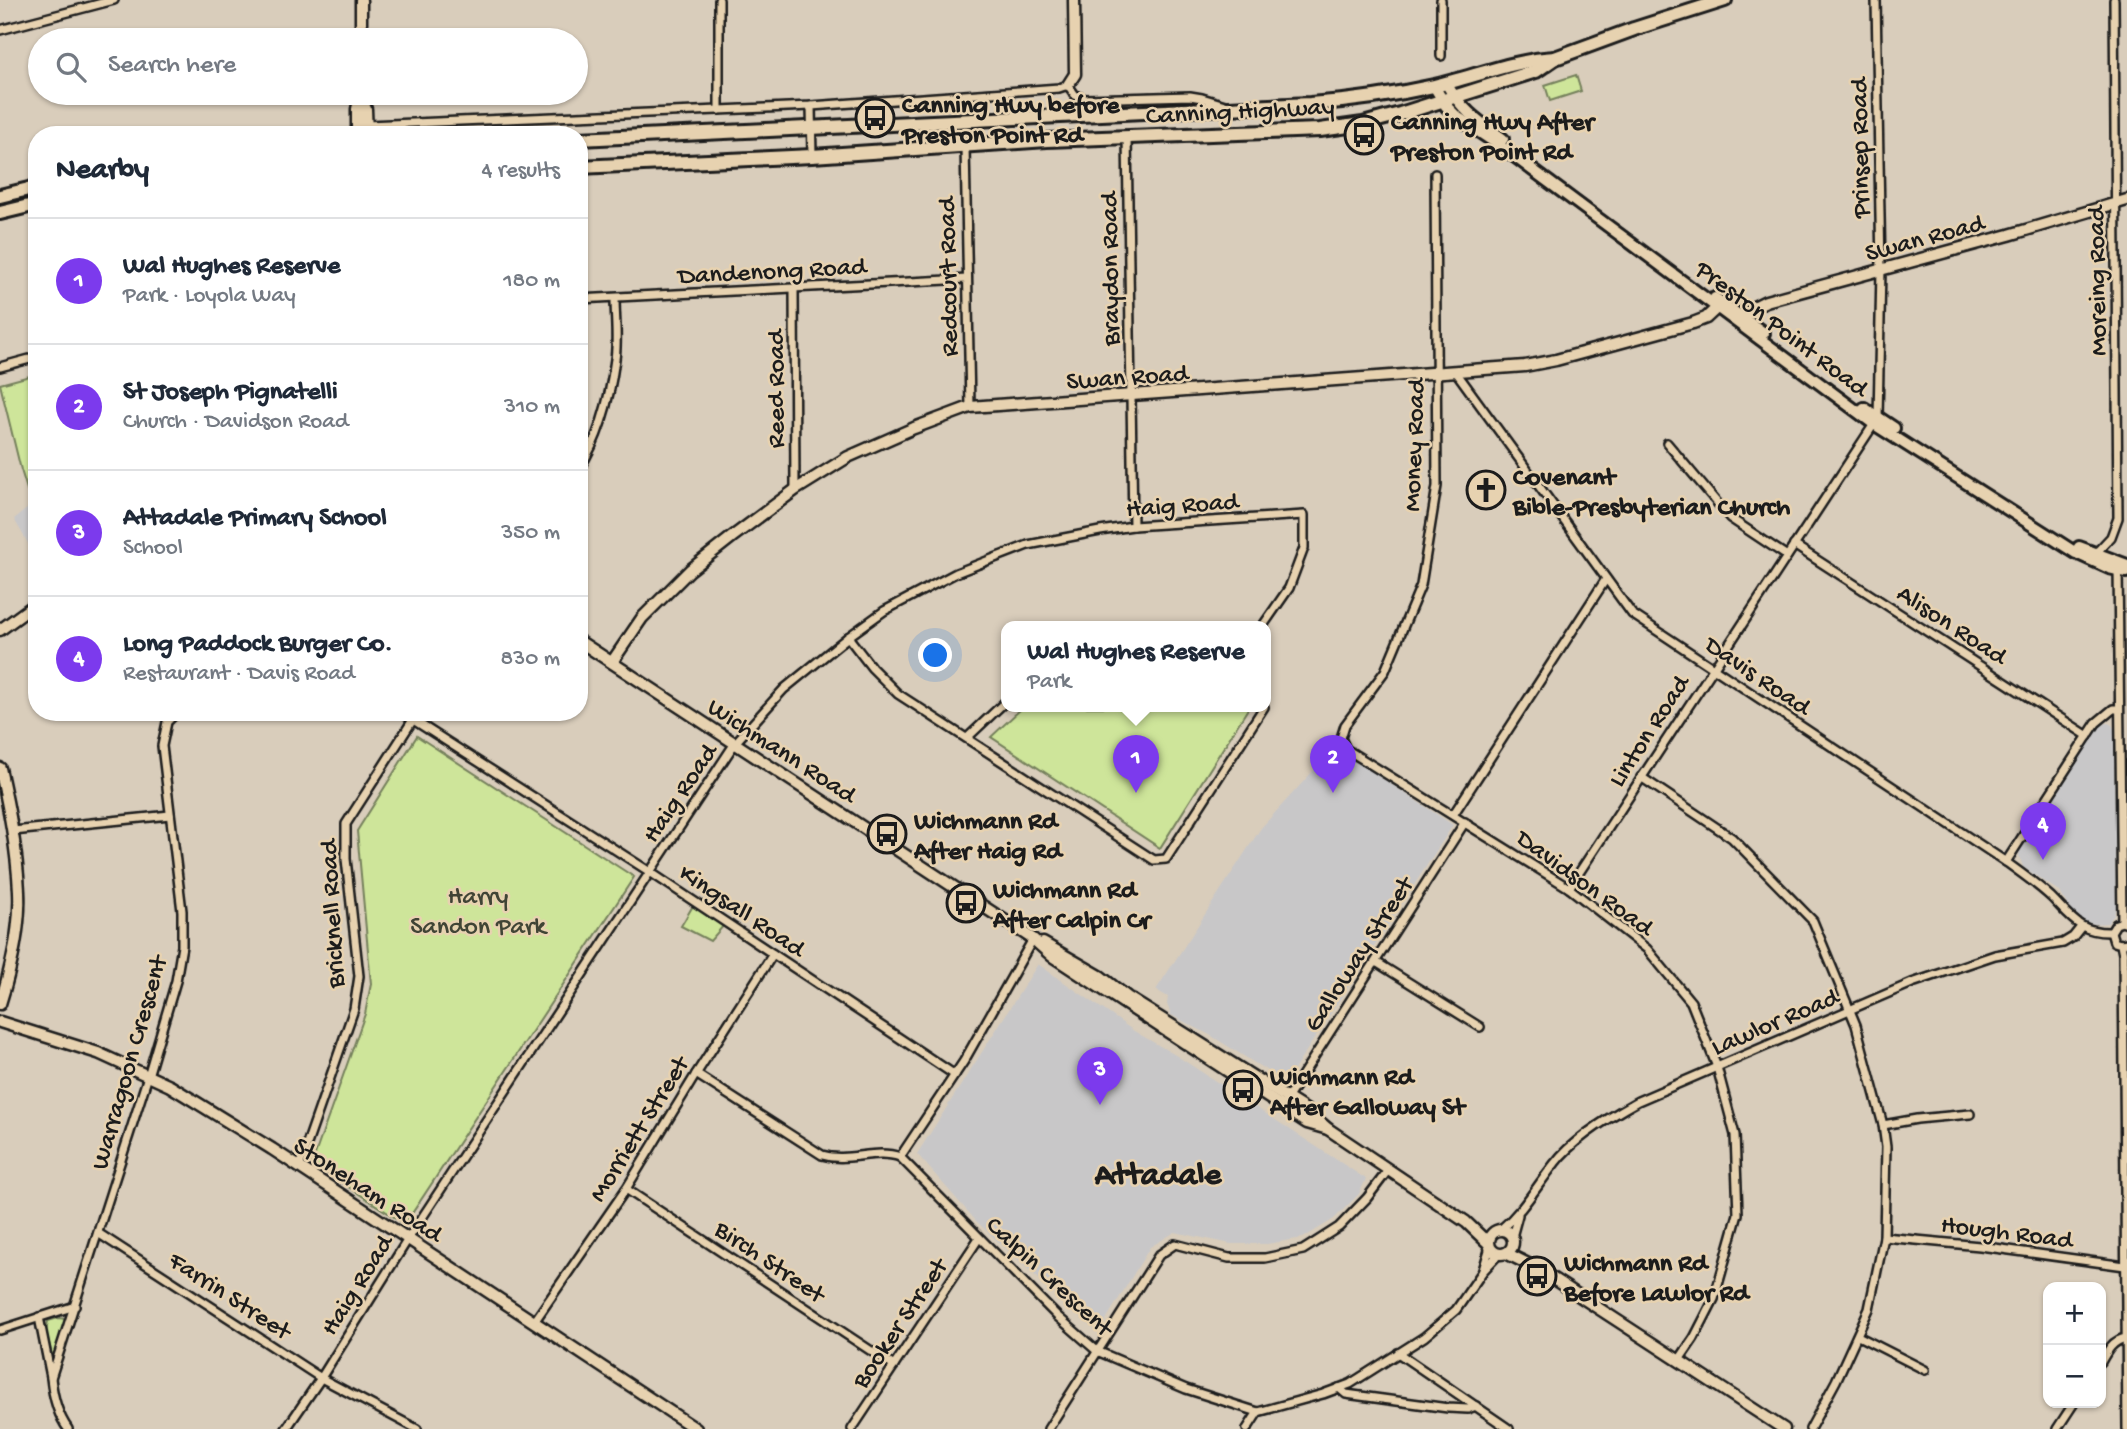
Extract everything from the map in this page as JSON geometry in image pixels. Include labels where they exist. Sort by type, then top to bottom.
[{"type":"highway","name":"Canning Highway","points":[[588,167],[1128,137],[1297,132],[1363,124],[1536,71],[1555,58],[1725,0]]},
{"type":"highway","name":"Canning Highway","points":[[588,139],[1358,100],[1440,85],[1532,59],[1555,58]]},
{"type":"highway","points":[[1358,100],[1363,124]]},
{"type":"highway","points":[[0,196],[28,189]]},
{"type":"highway","points":[[0,214],[28,206]]},
{"type":"main road","name":"Preston Point Road","points":[[1440,85],[1448,99],[1876,421],[2077,553],[2123,568]]},
{"type":"main road","name":"Preston Point Road","points":[[1876,421],[2061,537],[2123,568]]},
{"type":"street","points":[[0,30],[114,0]]},
{"type":"street","points":[[360,0],[361,28]]},
{"type":"street","points":[[719,0],[719,110]]},
{"type":"street","points":[[437,126],[811,106],[1059,88],[1072,83],[1075,74],[1074,0]]},
{"type":"street","points":[[1441,0],[1441,56]]},
{"type":"street","name":"Prinsep Road","points":[[1876,0],[1881,269],[1876,421]]},
{"type":"street","name":"Moreing Road","points":[[2095,554],[2111,537],[2118,518],[2113,0]]},
{"type":"street","name":"Canning Highway","points":[[1068,85],[1075,95],[1085,99],[1190,96],[1233,108]]},
{"type":"street","points":[[357,126],[358,105]]},
{"type":"street","points":[[364,105],[367,126]]},
{"type":"street","points":[[811,106],[812,156]]},
{"type":"street","name":"Braydon Road","points":[[1128,137],[1133,526]]},
{"type":"street","name":"Redcourt Road","points":[[965,145],[970,407]]},
{"type":"street","name":"Money Road","points":[[1341,738],[1345,726],[1385,671],[1421,585],[1437,486],[1435,174]]},
{"type":"street","name":"Swan Road","points":[[1740,320],[1759,304],[2127,200]]},
{"type":"street","name":"Dandenong Road","points":[[588,299],[967,279]]},
{"type":"street","name":"Reed Road","points":[[794,288],[795,490]]},
{"type":"street","points":[[588,451],[599,427],[616,357],[615,298]]},
{"type":"street","name":"Swan Road","points":[[612,663],[642,618],[690,570],[795,490],[848,457],[970,407],[1525,366],[1702,321],[1719,305]]},
{"type":"street","points":[[0,367],[28,359]]},
{"type":"street","name":"Davis Road","points":[[1456,372],[1632,614],[2006,862],[2050,897],[2081,927]]},
{"type":"street","name":"Linton Road","points":[[1569,888],[1876,421]]},
{"type":"street","points":[[1667,443],[1730,518],[1787,556]]},
{"type":"street","name":"Haig Road","points":[[286,1429],[408,1239],[736,743],[785,689],[848,637],[884,611],[956,573],[1028,545],[1133,526],[1304,515],[1304,548],[1297,568],[1289,588],[1266,621]]},
{"type":"street","name":"Alison Road","points":[[1794,545],[2088,736]]},
{"type":"street","points":[[2123,568],[2118,709],[2124,923],[2113,926],[2110,932],[2114,942],[2124,944],[2127,1429]]},
{"type":"street","points":[[1453,815],[1606,579]]},
{"type":"street","points":[[0,630],[28,610]]},
{"type":"street","points":[[848,637],[872,668],[898,694],[1154,860],[1167,859],[1261,712]]},
{"type":"street","name":"Wichmann Road","points":[[588,647],[1033,939],[1052,956],[1285,1102],[1307,1123],[1328,1129],[1496,1243],[1784,1429]]},
{"type":"street","points":[[967,738],[1001,706]]},
{"type":"street","points":[[2006,862],[2096,723],[2113,709],[2118,709]]},
{"type":"street","name":"Warragoon Crescent","points":[[51,1378],[176,981],[182,946],[182,911],[162,746],[168,721]]},
{"type":"street","name":"Bricknell Road","points":[[299,1167],[355,1009],[359,975],[346,859],[346,824],[411,721]]},
{"type":"street","name":"Kingsall Road","points":[[414,721],[650,872],[955,1075]]},
{"type":"street","name":"Davidson Road","points":[[1341,738],[1346,748],[1569,888],[1647,949],[1691,1002],[1717,1067],[1735,1135],[1738,1214],[1714,1299],[1679,1360]]},
{"type":"street","points":[[0,768],[13,831],[19,894],[10,965],[0,1004]]},
{"type":"street","points":[[1642,777],[1732,838],[1813,921],[1850,1011],[1883,1125],[1886,1147],[1884,1237],[1870,1309],[1810,1429]]},
{"type":"street","points":[[13,831],[170,815]]},
{"type":"street","name":"Galloway Street","points":[[1285,1102],[1465,822]]},
{"type":"street","points":[[2081,927],[2098,933],[2110,932]]},
{"type":"street","name":"Lawlor Road","points":[[1496,1243],[1557,1160],[1588,1133],[1638,1101],[1912,983],[1995,956],[2063,943],[2073,937],[2081,927]]},
{"type":"street","points":[[696,1073],[822,1155],[842,1159],[883,1154],[900,1157],[955,1075],[1033,939]]},
{"type":"street","name":"Morriett Street","points":[[534,1322],[626,1189],[696,1073],[773,954]]},
{"type":"street","points":[[1376,962],[1480,1027]]},
{"type":"street","name":"Stoneham Road","points":[[0,1022],[98,1053],[170,1086],[299,1167],[696,1429]]},
{"type":"street","points":[[1883,1125],[1970,1114]]},
{"type":"street","name":"Calpin Crescent","points":[[900,1157],[1057,1316],[1097,1351],[1186,1389],[1258,1412]]},
{"type":"street","points":[[1048,1429],[1160,1255],[1175,1244],[1229,1258],[1265,1258],[1303,1250],[1339,1227],[1367,1198],[1389,1169]]},
{"type":"street","name":"Birch Street","points":[[626,1189],[894,1366]]},
{"type":"street","name":"Lawlor Road","points":[[1512,1240],[1519,1214]]},
{"type":"street","name":"Wichmann Road","points":[[1496,1243],[1507,1231],[1538,1269]]},
{"type":"street","name":"Farrin Street","points":[[98,1233],[321,1378],[417,1429]]},
{"type":"street","name":"Hough Road","points":[[1884,1237],[1980,1246],[2125,1266]]},
{"type":"street","name":"Booker Street","points":[[852,1429],[979,1238]]},
{"type":"street","points":[[1247,1429],[1258,1412],[1322,1395],[1350,1384],[1424,1337],[1456,1310],[1483,1271],[1496,1243],[1511,1249],[1512,1240]]},
{"type":"street","points":[[0,1330],[75,1306]]},
{"type":"street","points":[[39,1317],[55,1402],[68,1429]]},
{"type":"street","points":[[1858,1336],[1926,1370]]},
{"type":"street","points":[[2106,1355],[2114,1343],[2126,1338]]},
{"type":"street","points":[[1398,1353],[1509,1429]]},
{"type":"street","points":[[1339,1388],[1346,1394],[1448,1408],[1468,1409],[1476,1406]]},
{"type":"street","points":[[2057,1429],[2071,1408]]},
{"type":"shaded area","points":[[28,508],[28,543],[14,519]]},
{"type":"shaded area","points":[[2108,723],[2114,729],[2116,907],[2108,923],[2095,924],[2086,922],[2071,912],[2060,892],[2023,867],[2019,855],[2020,849],[2101,725]]},
{"type":"shaded area","points":[[1335,747],[1453,825],[1290,1076],[1282,1080],[1210,1035],[1171,1015],[1167,1004],[1168,997],[1156,990],[1261,828]]},
{"type":"shaded area","points":[[1038,964],[1134,1031],[1366,1179],[1359,1194],[1334,1219],[1303,1238],[1267,1244],[1231,1244],[1175,1232],[1150,1247],[1098,1333],[977,1222],[917,1154]]},
{"type":"green space","points":[[1576,75],[1581,91],[1550,101],[1545,85]]},
{"type":"green space","points":[[28,376],[28,492],[21,470],[0,384]]},
{"type":"green space","points":[[1018,712],[1246,712],[1160,848],[991,737]]},
{"type":"green space","name":"Harry Sandon Park","points":[[417,736],[634,877],[405,1224],[312,1163],[365,1014],[371,984],[357,831]]},
{"type":"green space","points":[[694,904],[725,924],[710,941],[681,926]]},
{"type":"green space","points":[[66,1319],[53,1359],[46,1331],[48,1321]]},
{"type":"place","name":"Canning Hwy before Preston Point Rd","points":[[875,118]]},
{"type":"place","name":"Canning Hwy After Preston Point Rd","points":[[1364,135]]},
{"type":"place","name":"Covenant Bible-Presbyterian Church","points":[[1486,490]]},
{"type":"place","name":"Wal Hughes Reserve","points":[[1136,793]]},
{"type":"place","name":"St Joseph Pignatelli","points":[[1333,793]]},
{"type":"place","name":"Wichmann Rd After Haig Rd","points":[[887,834]]},
{"type":"place","name":"Long Paddock Burger Co.","points":[[2043,860]]},
{"type":"place","name":"Wichmann Rd After Calpin Cr","points":[[966,903]]},
{"type":"place","name":"Wichmann Rd After Galloway St","points":[[1243,1090]]},
{"type":"place","name":"Attadale Primary School","points":[[1100,1105]]},
{"type":"place","name":"Wichmann Rd Before Lawlor Rd","points":[[1537,1276]]},
{"type":"district","name":"Attadale","points":[[1158,1171]]}]
